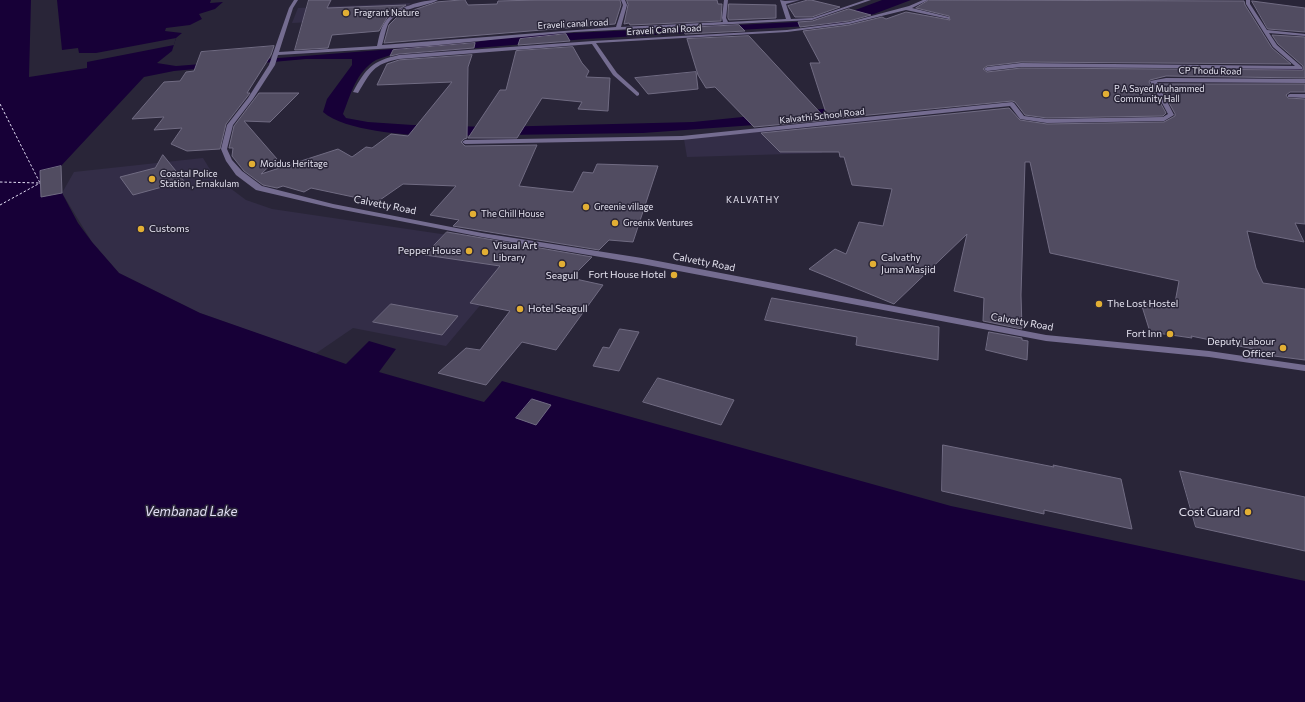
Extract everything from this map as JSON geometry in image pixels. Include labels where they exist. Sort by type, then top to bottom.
[{"type":"street","name":"Calvetty Road","points":[[296,0],[291,8],[274,58],[250,98],[230,125],[224,149],[229,161],[239,173],[248,181],[268,191],[333,206],[475,234],[642,261],[1046,338],[1209,354],[1305,368]]},
{"type":"street","points":[[379,47],[388,21],[396,15],[415,6],[436,0]]},
{"type":"street","points":[[618,29],[625,5],[623,0]]},
{"type":"street","points":[[726,0],[724,18],[726,24]]},
{"type":"street","points":[[789,20],[783,1],[798,0]]},
{"type":"street","name":"Eraveli canal road","points":[[274,58],[379,47],[574,31],[812,19],[869,0]]},
{"type":"street","name":"Eraveli Canal Road","points":[[356,92],[369,69],[376,62],[399,57],[593,42],[787,31],[849,23],[906,8],[926,0]]},
{"type":"street","points":[[987,69],[1021,65],[1300,68],[1275,46],[1248,4],[1248,0]]},
{"type":"street","points":[[906,8],[947,18]]},
{"type":"street","points":[[1266,32],[1305,35]]},
{"type":"street","points":[[593,42],[615,74],[637,94]]},
{"type":"street","name":"CP Thodu Road","points":[[1171,115],[1152,82],[1166,80],[1305,81]]},
{"type":"street","points":[[1290,96],[1305,96]]},
{"type":"street","name":"Kalvathi School Road","points":[[465,142],[682,138],[830,124],[1012,104],[1022,118],[1047,121],[1164,119],[1171,115]]},
{"type":"shaded area","name":"Fragrant Nature","points":[[411,3],[406,8],[386,18],[292,23],[298,8]]},
{"type":"shaded area","points":[[912,117],[918,120],[820,148],[822,153],[687,157],[684,139]]},
{"type":"shaded area","points":[[203,158],[214,176],[246,200],[272,209],[529,247],[446,346],[353,328],[315,354],[200,313],[119,273],[92,242],[62,193],[74,172]]},
{"type":"water","name":"Vembanad Lake","points":[[0,0],[211,0],[210,3],[223,2],[215,9],[199,14],[202,19],[190,25],[166,28],[165,31],[182,33],[176,38],[172,51],[157,63],[176,66],[470,43],[511,36],[817,21],[882,0],[911,0],[874,14],[840,23],[586,39],[391,55],[376,60],[369,65],[359,77],[343,114],[346,118],[368,122],[413,125],[493,127],[693,122],[901,101],[1068,69],[1305,69],[1305,76],[1141,74],[990,99],[825,120],[643,133],[434,136],[392,133],[360,128],[346,124],[323,112],[327,99],[352,65],[352,59],[306,59],[174,71],[144,77],[61,166],[40,171],[41,197],[62,193],[78,223],[92,242],[119,273],[200,313],[346,364],[369,341],[396,349],[379,372],[484,402],[502,381],[951,506],[1305,581],[1305,702],[0,702]]},
{"type":"pier","points":[[31,0],[57,0],[62,50],[78,48],[79,53],[96,53],[176,38],[174,45],[87,62],[87,68],[29,77]]},
{"type":"building","points":[[309,0],[331,0],[327,8],[406,5],[388,16],[379,31],[332,35],[328,48],[295,50]]},
{"type":"building","points":[[465,0],[468,5],[497,4],[498,1],[620,0],[621,5],[615,24],[384,43],[389,25],[399,15],[437,2]]},
{"type":"building","points":[[627,0],[717,0],[718,4],[722,4],[721,21],[624,24],[628,5]]},
{"type":"building","points":[[808,0],[840,7],[812,17],[795,17],[788,6]]},
{"type":"building","points":[[929,0],[1244,1],[1272,48],[1291,64],[1021,62],[987,66],[983,69],[987,72],[1021,68],[1303,70],[1303,66],[1278,44],[1272,35],[1305,37],[1305,78],[1166,76],[1150,80],[1149,82],[1166,113],[1163,116],[1047,118],[1025,115],[1015,102],[1012,101],[828,119],[810,63],[820,63],[803,31],[849,25],[882,17],[886,19],[906,12],[950,20],[949,16],[916,8]]},
{"type":"building","points":[[1252,1],[1305,8],[1305,32],[1268,29]]},
{"type":"building","points":[[729,4],[776,5],[776,18],[729,20]]},
{"type":"building","points":[[849,9],[871,15],[849,21],[800,27],[798,22],[812,21]]},
{"type":"building","points":[[739,25],[745,31],[685,34],[683,28]]},
{"type":"building","points":[[566,34],[570,41],[518,45],[520,39]]},
{"type":"building","points":[[749,36],[827,120],[754,127],[715,87],[706,88],[698,75],[687,39]]},
{"type":"building","points":[[475,43],[474,48],[390,56],[393,50]]},
{"type":"building","points":[[274,46],[271,55],[247,93],[250,93],[226,124],[220,149],[187,151],[171,144],[182,128],[154,130],[164,117],[132,119],[164,82],[180,81],[186,72],[194,71],[201,52]]},
{"type":"building","points":[[573,47],[582,63],[589,71],[586,77],[610,78],[608,111],[578,109],[582,102],[542,98],[517,138],[468,138],[500,90],[506,90],[516,51]]},
{"type":"building","points":[[472,55],[468,67],[467,138],[461,142],[465,146],[537,145],[519,186],[573,192],[583,172],[593,173],[597,164],[658,166],[633,242],[609,240],[599,250],[453,226],[459,220],[430,215],[456,186],[403,184],[377,202],[311,188],[304,192],[283,186],[277,188],[263,185],[244,171],[232,156],[233,148],[229,148],[234,126],[259,93],[299,93],[270,122],[244,121],[277,159],[261,174],[338,149],[352,157],[366,147],[372,148],[391,134],[408,136],[452,82],[377,85],[387,64],[399,60]]},
{"type":"building","points":[[696,72],[698,89],[648,94],[635,78]]},
{"type":"building","points":[[1159,84],[1305,84],[1305,92],[1290,92],[1286,95],[1288,98],[1305,99],[1305,224],[1295,223],[1304,242],[1247,231],[1256,268],[1263,283],[1305,289],[1305,360],[1266,355],[1263,351],[1191,336],[1192,338],[1150,332],[1141,303],[1174,308],[1179,281],[1050,253],[1030,162],[1025,162],[1021,295],[1022,329],[983,321],[984,298],[954,291],[967,234],[894,304],[809,269],[835,249],[846,254],[859,222],[883,226],[892,189],[852,185],[844,157],[840,157],[839,152],[780,152],[761,133],[1009,108],[1020,120],[1047,124],[1164,122],[1175,116],[1175,114]]},
{"type":"building","name":"Coastal Police Station , Ernakulam","points":[[163,155],[184,181],[133,195],[120,177],[155,168]]},
{"type":"building","points":[[61,166],[62,193],[41,197],[40,171]]},
{"type":"building","points":[[447,232],[592,257],[571,278],[603,285],[556,350],[522,342],[486,385],[438,373],[466,348],[480,350],[510,311],[470,303],[500,266],[425,255]]},
{"type":"building","points":[[772,298],[939,327],[938,360],[856,345],[857,337],[765,320]]},
{"type":"building","points":[[391,304],[458,316],[442,335],[373,322]]},
{"type":"building","points":[[620,329],[639,332],[619,371],[593,366],[603,347],[609,348]]},
{"type":"building","points":[[989,332],[1022,338],[1022,340],[1028,341],[1027,360],[986,350]]},
{"type":"building","points":[[658,378],[734,400],[721,425],[643,402]]},
{"type":"building","points":[[532,399],[551,405],[536,425],[516,418]]},
{"type":"building","points":[[943,445],[1121,479],[1132,529],[1044,510],[1044,514],[942,491]]},
{"type":"building","name":"Cost Guard","points":[[1180,471],[1305,497],[1305,551],[1196,527]]},
{"type":"ferry route","points":[[0,104],[40,183]]},
{"type":"ferry route","points":[[0,182],[40,183]]},
{"type":"ferry route","points":[[0,205],[40,183]]},
{"type":"place","name":"Fragrant Nature","points":[[346,13]]},
{"type":"place","name":"P A Sayed Muhammed Community Hall","points":[[1106,94]]},
{"type":"place","name":"Moidus Heritage","points":[[252,164]]},
{"type":"place","name":"Coastal Police Station , Ernakulam","points":[[152,179]]},
{"type":"place","name":"Greenie village","points":[[586,207]]},
{"type":"place","name":"The Chill House","points":[[473,214]]},
{"type":"place","name":"Greenix Ventures","points":[[615,223]]},
{"type":"place","name":"Customs","points":[[141,229]]},
{"type":"place","name":"Pepper House","points":[[469,251]]},
{"type":"place","name":"Visual Art Library","points":[[485,252]]},
{"type":"place","name":"Seagull","points":[[562,264]]},
{"type":"place","name":"Calvathy Juma Masjid","points":[[873,264]]},
{"type":"place","name":"Fort House Hotel","points":[[674,275]]},
{"type":"place","name":"The Lost Hostel","points":[[1099,304]]},
{"type":"place","name":"Hotel Seagull","points":[[520,309]]},
{"type":"place","name":"Fort Inn","points":[[1170,334]]},
{"type":"place","name":"Deputy Labour Officer","points":[[1283,348]]},
{"type":"place","name":"Cost Guard","points":[[1248,512]]},
{"type":"district","name":"KALVATHY","points":[[753,200]]}]
